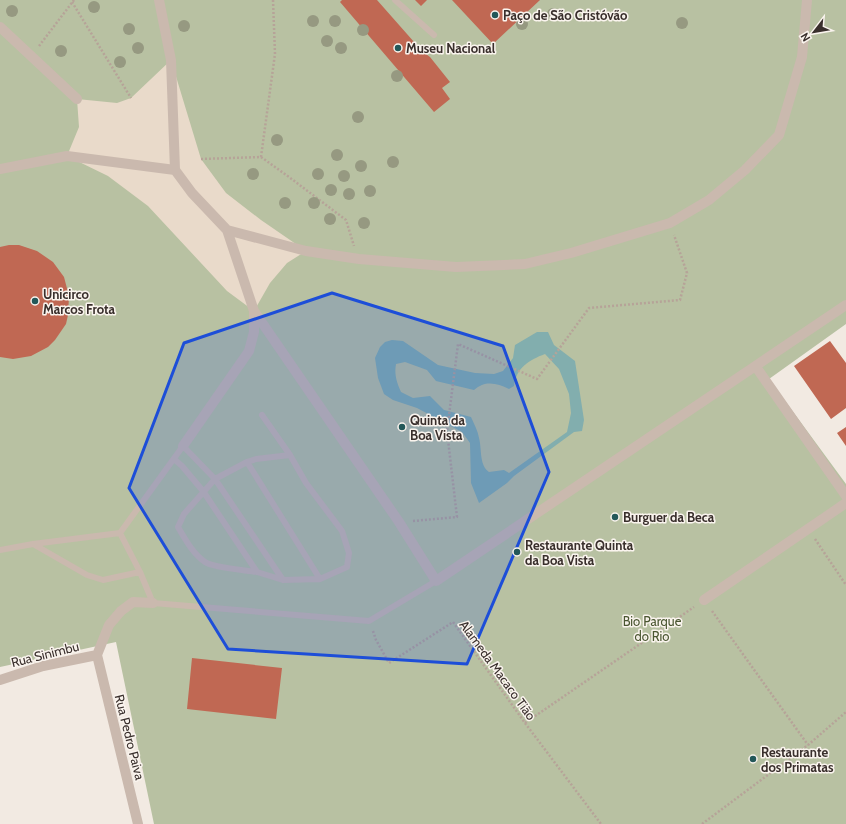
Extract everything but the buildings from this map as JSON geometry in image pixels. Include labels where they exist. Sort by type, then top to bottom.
[{"type":"street","points":[[159,0],[171,60],[175,170],[192,193],[227,230],[254,311],[399,522],[436,580],[846,305]]},
{"type":"street","points":[[227,230],[306,251],[359,259],[456,267],[525,264],[571,253],[670,223],[709,200],[745,170],[779,135],[802,58],[807,0]]},
{"type":"street","points":[[0,27],[77,99]]},
{"type":"street","points":[[0,169],[67,156],[175,170]]},
{"type":"street","points":[[183,446],[249,351],[254,332],[254,311]]},
{"type":"street","points":[[756,366],[846,496]]},
{"type":"street","points":[[704,600],[846,503]]},
{"type":"street","points":[[97,655],[109,625],[121,611],[133,602],[153,603]]},
{"type":"street","name":"Rua Sinimbu","points":[[0,680],[43,666],[97,655]]},
{"type":"street","name":"Rua Pedro Paiva","points":[[97,655],[138,824]]},
{"type":"lane","points":[[395,0],[434,35]]},
{"type":"lane","points":[[262,415],[290,455],[306,483],[342,531],[349,553],[347,567],[320,579],[283,580],[257,572],[218,566],[205,562],[190,547],[178,527],[184,514],[215,479],[247,462],[256,459],[290,455]]},
{"type":"lane","points":[[0,550],[33,544],[120,533],[183,446],[215,479],[283,580]]},
{"type":"lane","points":[[174,459],[182,466],[203,491],[257,572]]},
{"type":"lane","points":[[247,462],[320,579]]},
{"type":"lane","points":[[120,533],[140,572],[153,603],[369,621],[436,580]]},
{"type":"lane","points":[[33,544],[87,575],[103,580],[140,572]]},
{"type":"path","points":[[261,157],[275,54],[273,0]]},
{"type":"path","points":[[31,56],[73,1],[131,98]]},
{"type":"path","points":[[201,159],[261,157],[289,176],[346,220],[359,259]]},
{"type":"path","points":[[399,522],[457,517],[447,431],[458,344],[537,379],[589,308],[680,300],[687,273],[670,223]]},
{"type":"path","points":[[808,528],[846,585]]},
{"type":"path","points":[[525,724],[704,600],[808,745]]},
{"type":"path","name":"Alameda Macaco Tião","points":[[369,621],[376,640],[390,663],[453,622],[525,724],[601,824]]},
{"type":"path","points":[[702,824],[808,745],[846,712]]},
{"type":"highlighted area","points":[[332,293],[503,346],[549,472],[467,664],[228,649],[129,488],[184,343]]},
{"type":"green space","name":"Quinta da Boa Vista","points":[[0,0],[846,0],[846,324],[769,379],[846,484],[846,824],[154,824],[116,642],[0,667]]},
{"type":"shaded area","points":[[171,60],[201,159],[226,193],[261,220],[306,251],[287,263],[270,283],[254,311],[227,291],[148,206],[108,176],[67,156],[79,127],[77,99],[117,103],[131,98]]},
{"type":"water","points":[[537,332],[548,332],[554,345],[575,361],[584,420],[582,431],[574,432],[479,503],[471,483],[470,443],[462,432],[417,408],[393,400],[384,394],[378,378],[375,358],[380,347],[385,342],[392,340],[403,341],[438,365],[475,373],[494,374],[503,371],[513,358],[515,345]],"holes":[[[545,354],[559,369],[569,394],[571,413],[567,432],[509,473],[504,470],[489,472],[486,469],[482,461],[478,433],[471,417],[444,410],[430,396],[413,398],[401,392],[395,372],[396,364],[405,362],[427,370],[436,381],[474,390],[487,384],[496,384],[509,389],[514,386],[517,374],[524,366]]]},
{"type":"place","name":"Paço de São Cristóvão","points":[[495,15]]},
{"type":"place","name":"Museu Nacional","points":[[398,48]]},
{"type":"place","name":"Unicirco Marcos Frota","points":[[35,301]]},
{"type":"place","name":"Quinta da Boa Vista","points":[[402,427]]},
{"type":"place","name":"Burguer da Beca","points":[[615,517]]},
{"type":"place","name":"Restaurante Quinta da Boa Vista","points":[[517,552]]},
{"type":"place","name":"Restaurante dos Primatas","points":[[753,759]]},
{"type":"park label","name":"Bio Parque do Rio","points":[[652,628]]}]
